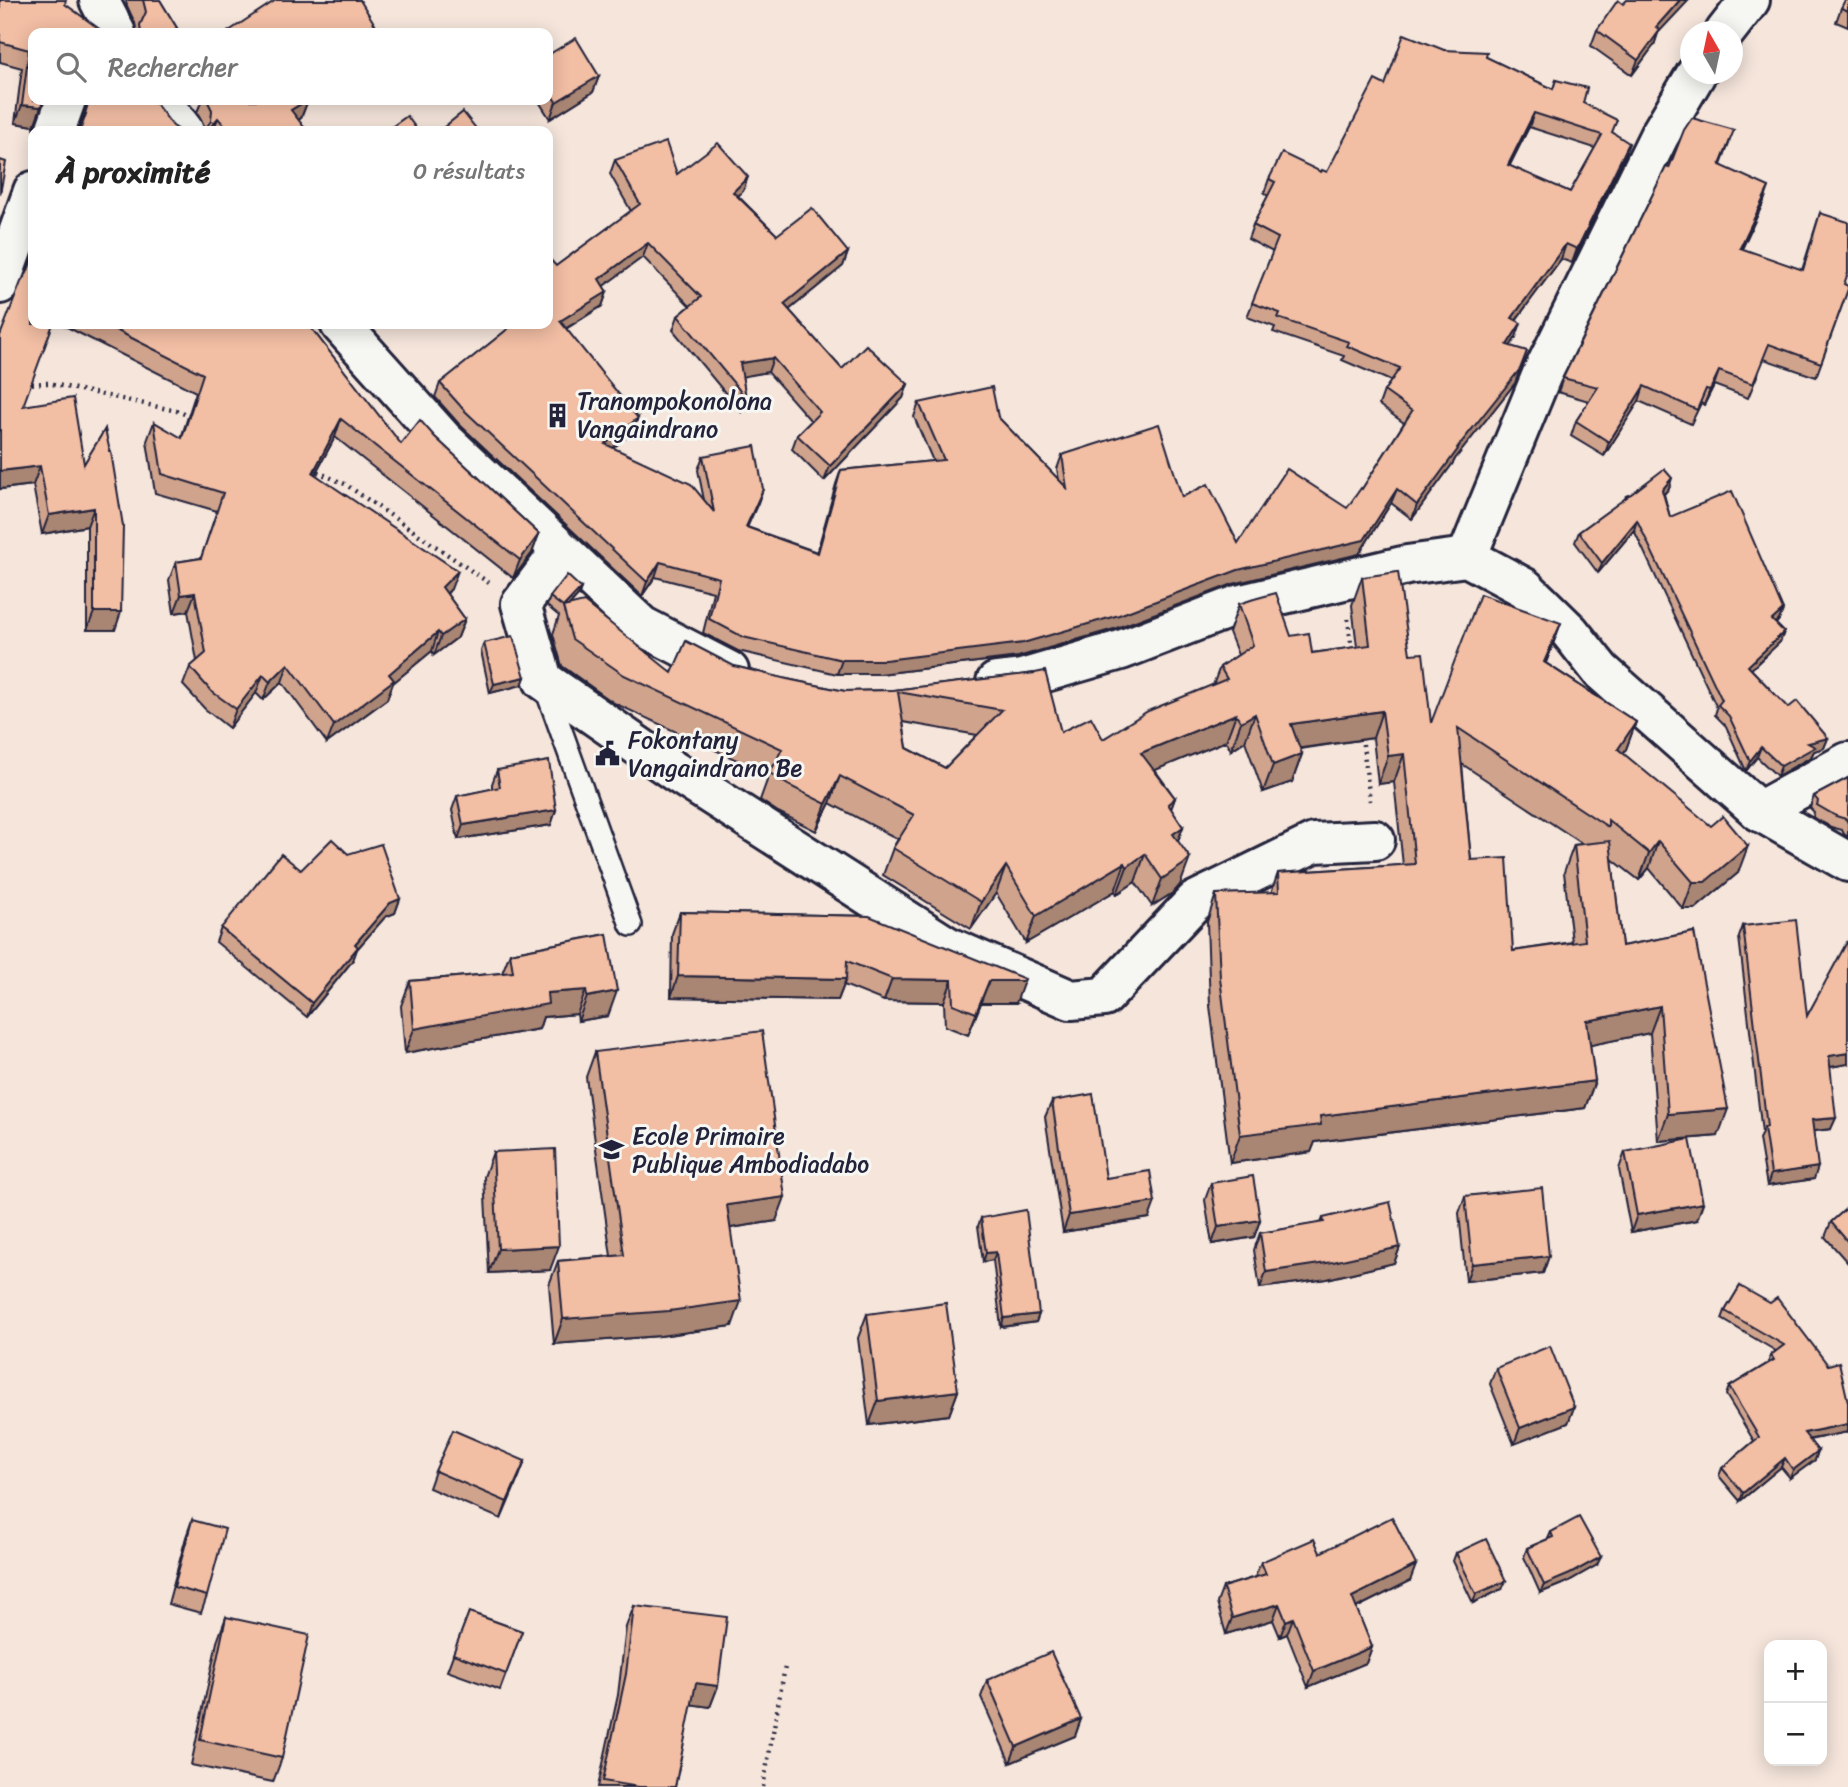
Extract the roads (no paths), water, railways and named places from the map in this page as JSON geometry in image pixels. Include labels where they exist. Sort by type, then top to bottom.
[{"type":"street","points":[[1733,21],[1750,0]]},
{"type":"street","points":[[1467,557],[1542,374],[1659,136],[1690,84]]},
{"type":"street","points":[[57,126],[64,105]]},
{"type":"street","points":[[164,105],[180,126]]},
{"type":"street","points":[[0,284],[28,205]]},
{"type":"street","points":[[344,329],[443,439],[642,626],[730,672],[755,678]]},
{"type":"street","points":[[561,551],[521,604],[543,680],[674,771],[947,946],[1071,1000],[1104,997],[1195,901],[1314,843],[1375,840]]},
{"type":"street","points":[[958,687],[1022,679],[1121,650],[1238,605],[1407,565],[1467,557],[1525,588],[1570,632],[1601,671],[1759,811],[1848,862]]},
{"type":"street","points":[[1759,811],[1848,762]]},
{"type":"lane","points":[[543,680],[631,925]]},
{"type":"place","name":"Tranompokonolona Vangaindrano","points":[[557,415]]},
{"type":"place","name":"Fokontany Vangaindrano Be","points":[[608,754]]},
{"type":"place","name":"Ecole Primaire Publique Ambodiadabo","points":[[612,1150]]}]
